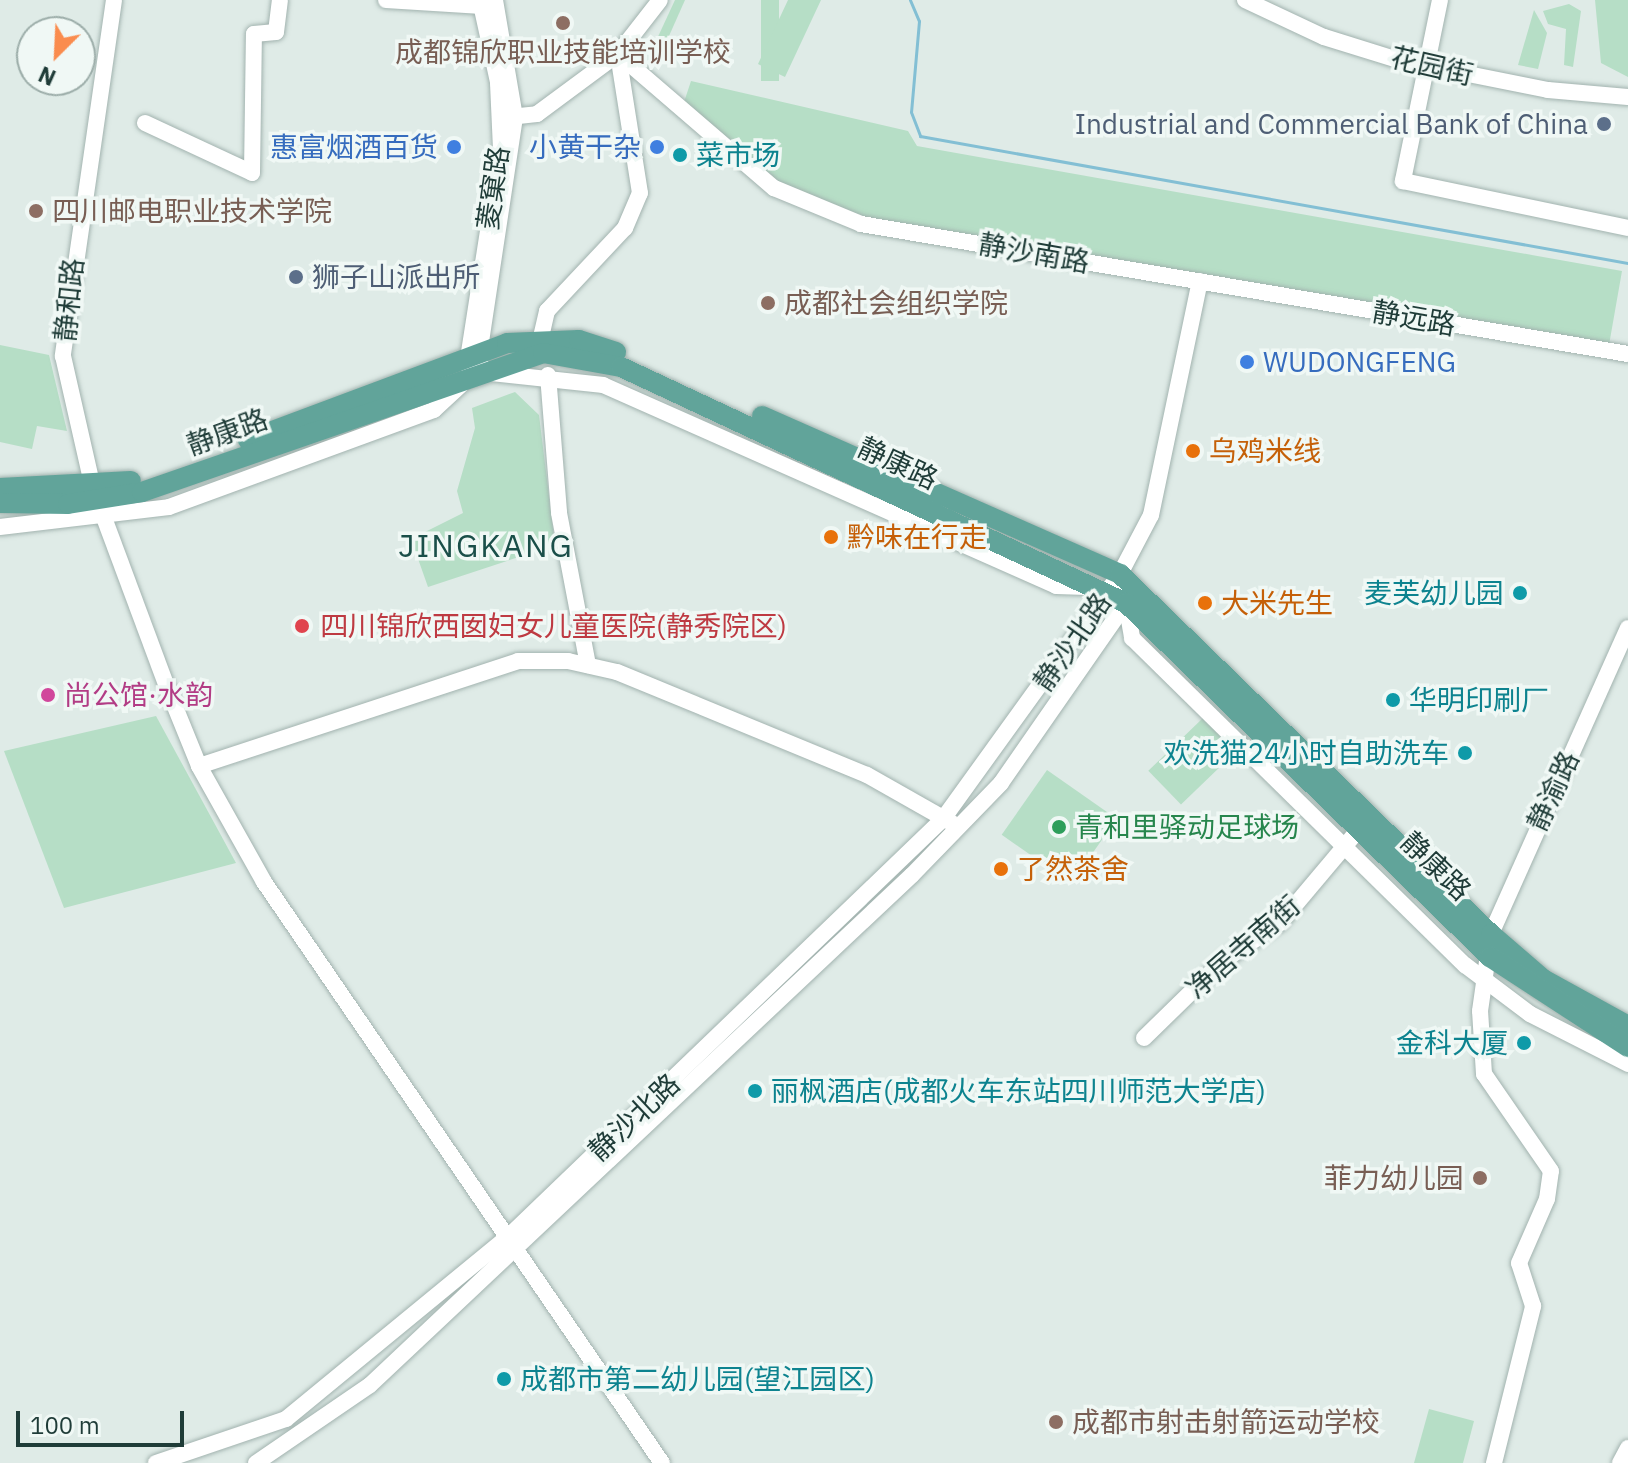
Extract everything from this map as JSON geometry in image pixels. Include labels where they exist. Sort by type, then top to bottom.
[{"type":"main road","name":"静康路","points":[[0,503],[99,502],[152,475],[473,367],[541,337],[579,340],[623,355],[1120,574],[1365,823],[1490,957],[1628,1047]]},
{"type":"main road","name":"静康路","points":[[473,367],[543,353],[621,367],[1126,603],[1365,823],[1543,979],[1628,1026]]},
{"type":"main road","name":"静康路","points":[[0,488],[99,502]]},
{"type":"street","name":"静和路","points":[[114,0],[63,356],[99,502],[199,766],[264,882],[513,1241],[662,1463]]},
{"type":"street","points":[[145,123],[252,173],[254,34],[276,32],[280,0]]},
{"type":"street","points":[[386,0],[486,2]]},
{"type":"street","points":[[508,117],[537,114],[618,54],[660,0]]},
{"type":"street","name":"花园街","points":[[1245,0],[1324,37],[1425,65],[1628,97]]},
{"type":"street","points":[[1440,0],[1403,181],[1628,228]]},
{"type":"street","name":"菱窠路","points":[[473,367],[508,117],[486,2]]},
{"type":"street","points":[[541,337],[547,311],[625,228],[640,193],[618,54]]},
{"type":"street","name":"静沙南路","points":[[618,54],[774,188],[861,224],[1200,281]]},
{"type":"street","points":[[1120,574],[1151,515],[1200,281]]},
{"type":"street","name":"静远路","points":[[1200,281],[1628,354]]},
{"type":"street","points":[[0,527],[99,502],[169,507],[434,410],[473,367],[603,385],[1056,586],[1102,590]]},
{"type":"street","points":[[548,375],[559,513],[588,665]]},
{"type":"street","name":"静沙北路","points":[[256,1463],[300,1440],[370,1385],[513,1241],[950,822],[1001,783],[1126,603],[1120,574],[1102,590],[950,822]]},
{"type":"street","points":[[1126,603],[1132,638],[1486,980],[1530,1014],[1628,1064]]},
{"type":"street","name":"静渝路","points":[[1494,1463],[1533,1306],[1519,1263],[1547,1199],[1551,1171],[1484,1074],[1486,980],[1491,934],[1628,628]]},
{"type":"street","points":[[199,766],[518,661],[588,665],[867,775],[950,822]]},
{"type":"street","name":"净居寺南街","points":[[1144,1038],[1224,960],[1280,923],[1365,823]]},
{"type":"street","name":"静沙北路","points":[[156,1463],[286,1419],[513,1241]]},
{"type":"street","points":[[1620,1463],[1628,1448]]},
{"type":"green space","points":[[675,0],[685,0],[665,45],[656,41]]},
{"type":"green space","points":[[761,0],[779,0],[779,81],[761,81]]},
{"type":"green space","points":[[788,0],[821,0],[785,77],[758,64]]},
{"type":"green space","points":[[1595,0],[1628,0],[1628,77],[1601,63]]},
{"type":"green space","points":[[1569,4],[1581,11],[1573,67],[1564,65],[1566,29],[1548,24],[1543,11]]},
{"type":"green space","points":[[1534,10],[1547,33],[1538,69],[1518,65]]},
{"type":"green space","points":[[691,81],[908,131],[917,146],[1622,271],[1609,345],[861,217],[778,181],[684,102]]},
{"type":"green space","points":[[0,345],[49,355],[67,431],[37,426],[32,449],[0,442]]},
{"type":"green space","points":[[515,392],[539,415],[555,545],[428,587],[411,539],[463,513],[457,491],[475,428],[472,408]]},
{"type":"green space","points":[[156,716],[236,863],[64,908],[4,751]]},
{"type":"green space","name":"青和里驿动足球场","points":[[1203,718],[1236,752],[1181,805],[1148,771]]},
{"type":"green space","name":"青和里驿动足球场","points":[[1047,770],[1117,819],[1071,883],[1002,835]]},
{"type":"green space","points":[[1429,1409],[1474,1421],[1463,1463],[1414,1463]]},
{"type":"waterway","points":[[910,0],[919,21],[911,112],[920,136],[1628,263]]},
{"type":"place","name":"成都锦欣职业技能培训学校","points":[[563,23]]},
{"type":"place","name":"Industrial and Commercial Bank of China","points":[[1604,124]]},
{"type":"place","name":"惠富烟酒百货","points":[[454,147]]},
{"type":"place","name":"小黄干杂","points":[[657,147]]},
{"type":"place","name":"菜市场","points":[[680,155]]},
{"type":"place","name":"四川邮电职业技术学院","points":[[36,211]]},
{"type":"place","name":"狮子山派出所","points":[[296,277]]},
{"type":"place","name":"成都社会组织学院","points":[[768,303]]},
{"type":"place","name":"WUDONGFENG","points":[[1247,362]]},
{"type":"place","name":"乌鸡米线","points":[[1193,451]]},
{"type":"place","name":"黔味在行走","points":[[831,537]]},
{"type":"place","name":"麦芙幼儿园","points":[[1520,593]]},
{"type":"place","name":"大米先生","points":[[1205,603]]},
{"type":"place","name":"四川锦欣西囡妇女儿童医院(静秀院区)","points":[[302,626]]},
{"type":"place","name":"尚公馆·水韵","points":[[48,695]]},
{"type":"place","name":"华明印刷厂","points":[[1393,700]]},
{"type":"place","name":"欢洗猫24小时自助洗车","points":[[1465,753]]},
{"type":"place","name":"青和里驿动足球场","points":[[1059,827]]},
{"type":"place","name":"了然茶舍","points":[[1001,869]]},
{"type":"place","name":"金科大厦","points":[[1524,1043]]},
{"type":"place","name":"丽枫酒店(成都火车东站四川师范大学店)","points":[[755,1091]]},
{"type":"place","name":"菲力幼儿园","points":[[1480,1178]]},
{"type":"place","name":"成都市第二幼儿园(望江园区)","points":[[504,1379]]},
{"type":"place","name":"成都市射击射箭运动学校","points":[[1056,1422]]},
{"type":"district","name":"JINGKANG","points":[[486,545]]}]
